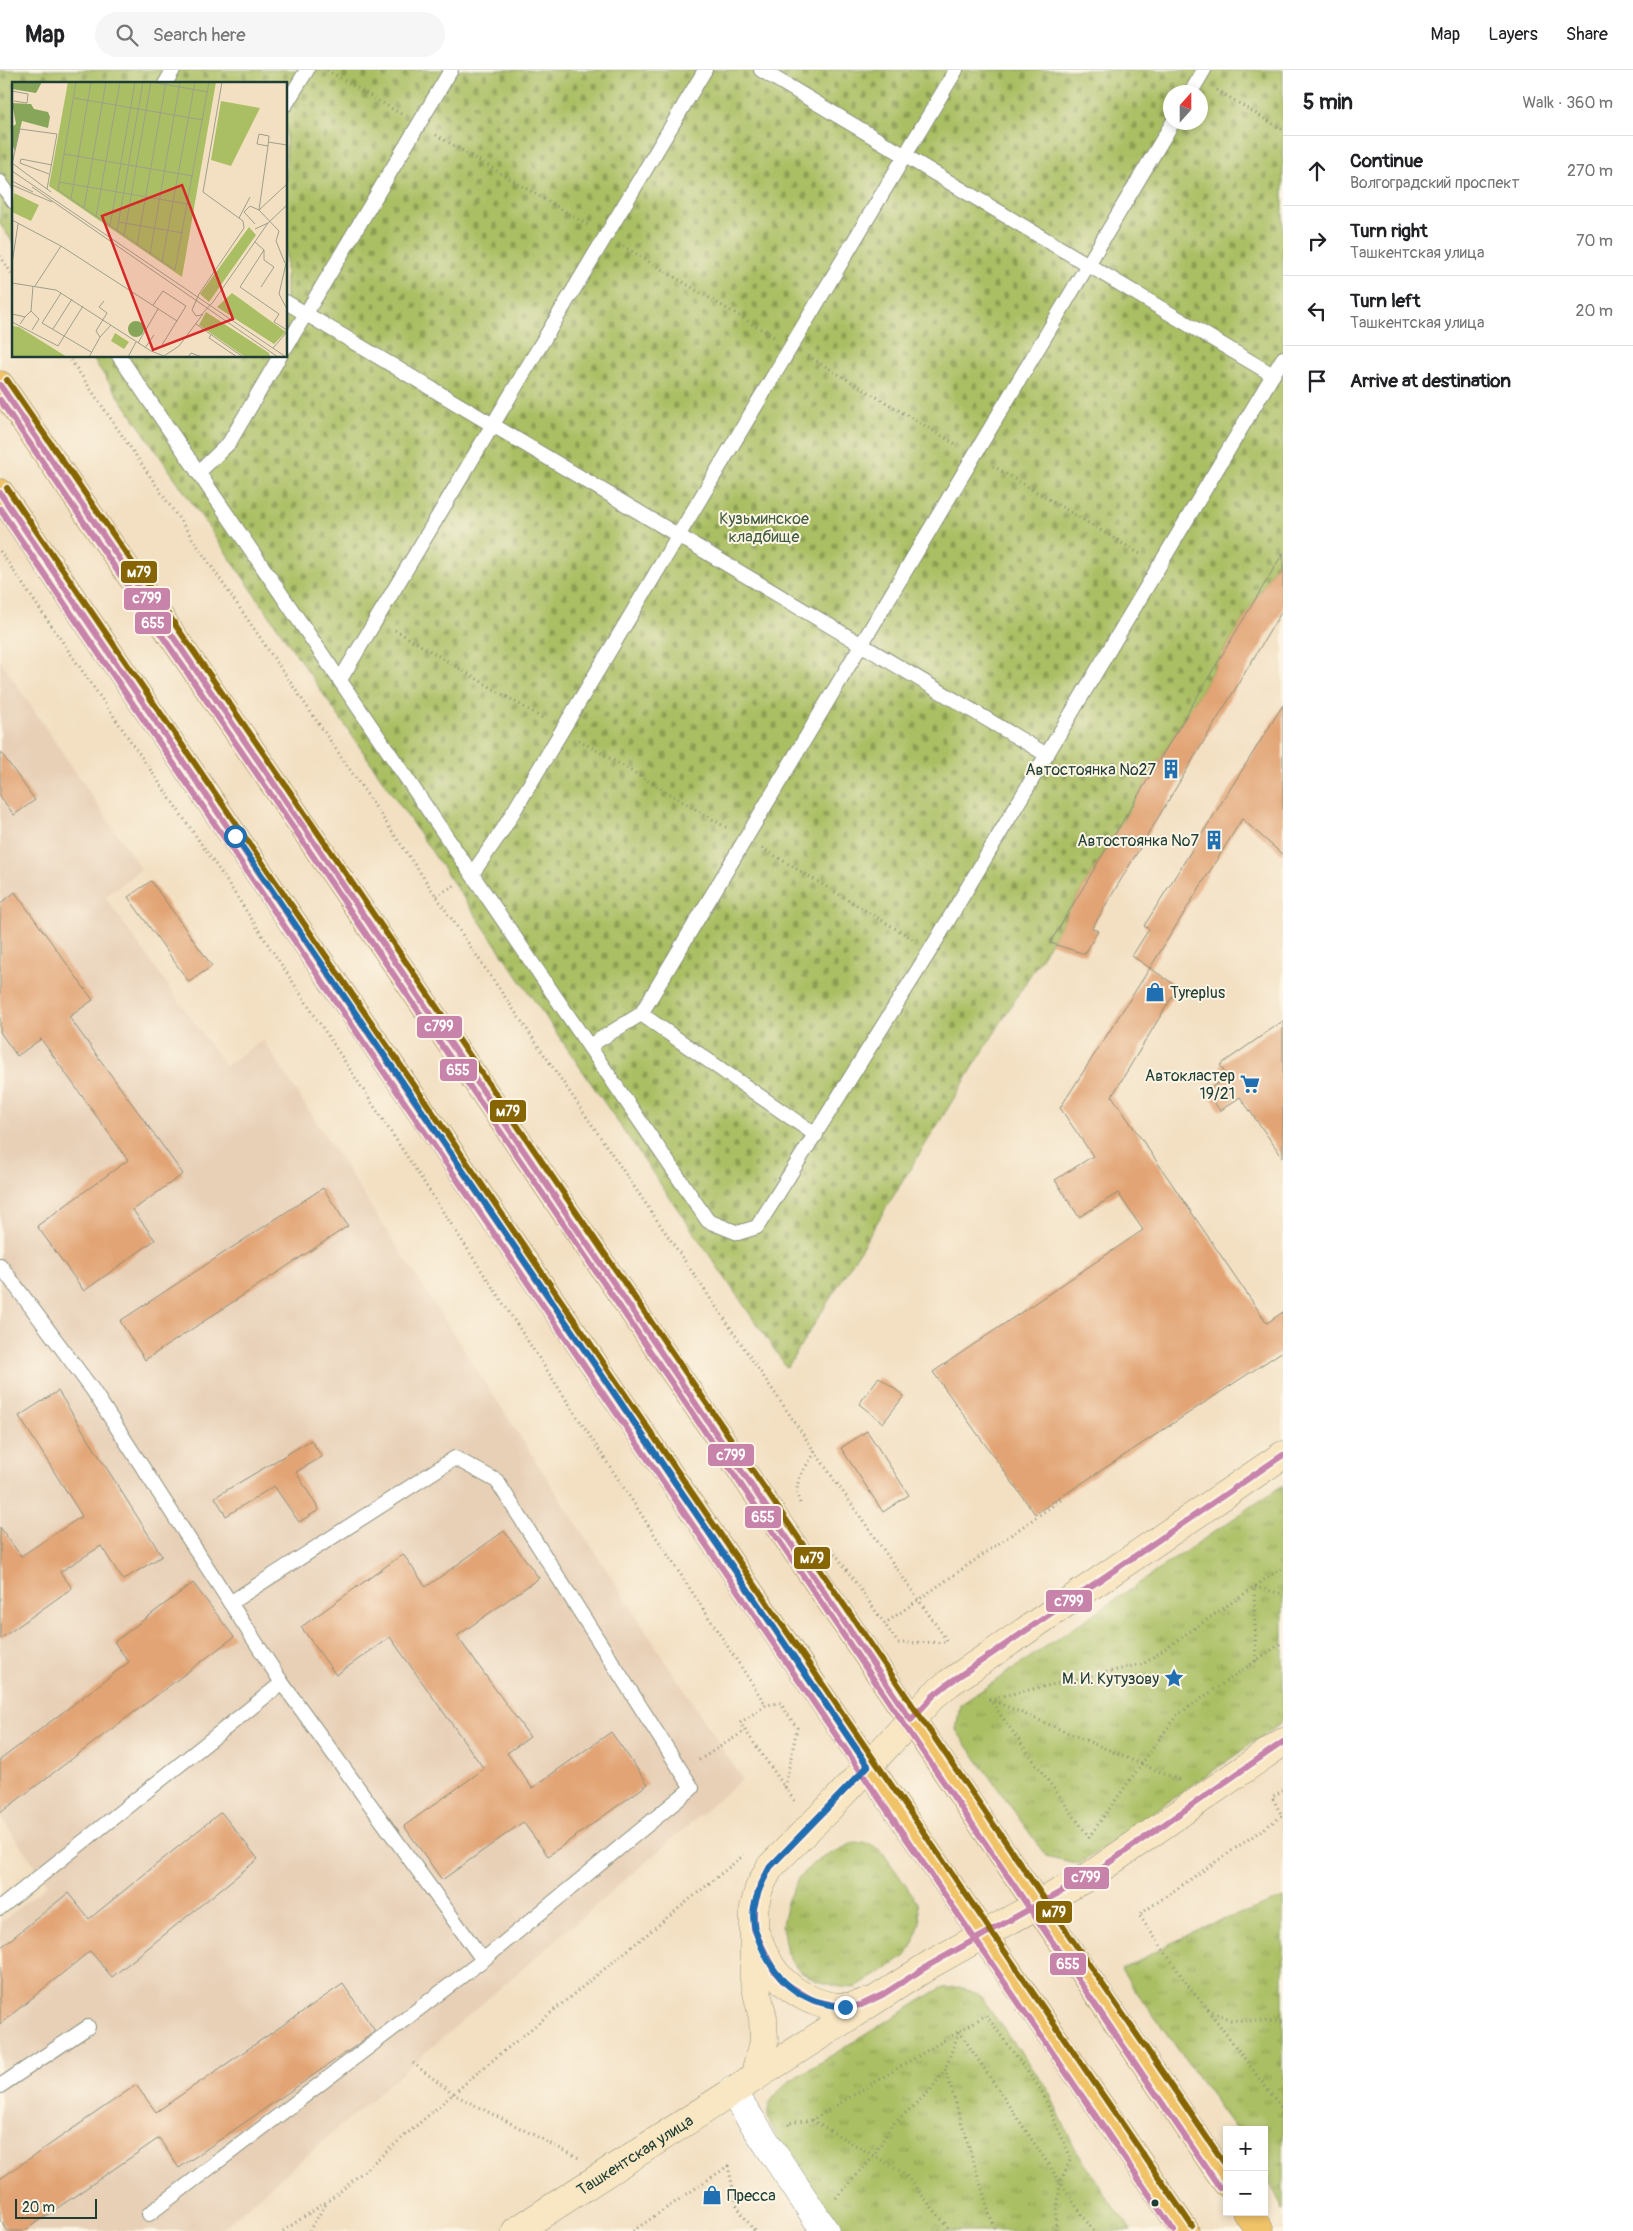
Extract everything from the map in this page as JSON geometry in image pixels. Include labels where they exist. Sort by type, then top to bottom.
[{"type":"main road","points":[[0,385],[279,791],[1223,2177]]},
{"type":"main road","points":[[0,493],[1186,2231]]},
{"type":"main road","name":"Ташкентская улица","points":[[743,2084],[764,2042],[763,2018],[754,1979],[754,1908],[759,1888],[770,1867],[934,1695],[1283,1455]]},
{"type":"main road","name":"Ташкентская улица","points":[[516,2231],[931,1964],[1091,1875],[1283,1742]]},
{"type":"main road","name":"Ташкентская улица","points":[[754,1929],[774,1971],[785,1983],[814,2001],[845,2007],[861,2005],[882,1996]]},
{"type":"main road","points":[[1250,2216],[1260,2231]]},
{"type":"street","points":[[743,2084],[821,2225]]},
{"type":"lane","points":[[165,82],[173,70]]},
{"type":"lane","points":[[288,101],[306,70]]},
{"type":"lane","points":[[288,344],[451,70]]},
{"type":"lane","points":[[340,680],[378,620],[705,70]]},
{"type":"lane","points":[[761,70],[1273,375]]},
{"type":"lane","points":[[472,874],[502,831],[563,730],[956,70]]},
{"type":"lane","points":[[589,1046],[641,1014],[1168,130]]},
{"type":"lane","points":[[0,182],[12,199]]},
{"type":"lane","points":[[288,303],[1047,755]]},
{"type":"lane","points":[[120,358],[708,1221],[738,1233],[757,1227],[816,1135],[931,949],[1283,358]]},
{"type":"lane","points":[[128,369],[135,358]]},
{"type":"lane","points":[[198,473],[229,443],[279,358]]},
{"type":"lane","points":[[641,1014],[816,1135]]},
{"type":"lane","points":[[0,1265],[92,1389],[282,1683],[483,1960]]},
{"type":"lane","points":[[149,2214],[483,1960],[692,1788],[497,1481],[454,1458],[230,1603]]},
{"type":"lane","points":[[0,1908],[282,1683]]},
{"type":"lane","points":[[0,2086],[88,2027]]},
{"type":"path","points":[[327,70],[1160,566]]},
{"type":"path","points":[[1202,75],[1283,130]]},
{"type":"path","points":[[0,256],[12,274]]},
{"type":"path","points":[[69,358],[815,1452],[948,1642],[898,1643],[827,1543]]},
{"type":"path","points":[[0,551],[224,876],[766,1705]]},
{"type":"path","points":[[378,620],[931,949]]},
{"type":"path","points":[[805,1510],[796,1493],[796,1485],[815,1452]]},
{"type":"path","points":[[884,1624],[1062,1499]]},
{"type":"path","points":[[989,1699],[1142,1664],[1283,1567]]},
{"type":"path","points":[[1254,1587],[1283,1594]]},
{"type":"path","points":[[1254,1587],[1256,1661]]},
{"type":"path","points":[[989,1699],[1089,1837],[1176,1716],[1283,1642]]},
{"type":"path","points":[[989,1699],[1183,1782]]},
{"type":"path","points":[[785,1787],[797,1728],[780,1703],[766,1705],[740,1723],[796,1803]]},
{"type":"path","points":[[682,1772],[745,1730]]},
{"type":"path","points":[[1283,1790],[1272,1797],[1283,1816],[1139,1915],[1192,1991],[1208,2009],[1283,2110]]},
{"type":"path","points":[[283,2231],[327,2201],[453,2094],[750,1850]]},
{"type":"path","points":[[1208,2009],[1231,2020],[1283,2022]]},
{"type":"path","points":[[788,2123],[812,2120],[986,2015],[1041,2090],[1071,2158],[1060,2183],[1055,2231]]},
{"type":"path","points":[[821,2225],[874,2156],[891,2126],[931,2090],[945,2068],[959,2031]]},
{"type":"path","points":[[959,2031],[1093,2231]]},
{"type":"path","points":[[413,2063],[453,2094],[580,2158]]},
{"type":"path","points":[[945,2068],[995,2231]]},
{"type":"path","points":[[812,2120],[904,2173],[951,2231]]},
{"type":"path","points":[[633,2231],[728,2166],[737,2206],[754,2231]]},
{"type":"path","points":[[309,2231],[327,2201]]},
{"type":"shaded area","points":[[0,660],[141,869],[105,897],[225,1066],[263,1040],[742,1779],[219,2231],[0,2231],[0,1923],[48,1884],[0,1817]]},
{"type":"green space","name":"Кузьминское кладбище","points":[[0,70],[1283,70],[1283,553],[1050,943],[787,1368],[92,358],[288,358],[288,82],[12,82],[12,241],[0,224]]},
{"type":"green space","points":[[1283,1485],[1283,1722],[1079,1864],[1046,1856],[956,1730],[960,1705]]},
{"type":"green space","points":[[855,1842],[870,1844],[881,1850],[918,1903],[920,1922],[914,1943],[906,1956],[856,1988],[841,1987],[817,1981],[799,1970],[787,1954],[782,1924],[788,1899],[799,1877],[816,1861]]},
{"type":"green space","points":[[1283,1898],[1283,2210],[1268,2179],[1268,2126],[1233,2126],[1121,1970],[1203,1927]]},
{"type":"green space","points":[[960,1987],[978,1994],[1047,2088],[1075,2149],[1131,2231],[841,2231],[812,2191],[788,2156],[771,2126],[768,2111],[774,2096],[790,2081],[941,1988]]},
{"type":"building","name":"Автостоянка №27","points":[[1283,553],[1283,609],[1092,928],[1098,931],[1085,954],[1050,943]]},
{"type":"building","name":"Автостоянка №7","points":[[1283,705],[1283,855],[1242,819],[1150,968],[1132,956],[1149,929],[1144,926]]},
{"type":"building","points":[[0,751],[35,800],[14,815],[0,796]]},
{"type":"building","points":[[151,881],[212,966],[189,982],[128,897]]},
{"type":"building","points":[[15,892],[93,1000],[69,1017],[183,1174],[133,1210],[155,1240],[84,1291],[37,1226],[128,1160],[41,1039],[17,1056],[0,1032],[0,904]]},
{"type":"building","points":[[1150,968],[1178,987],[1112,1096],[1267,1323],[1283,1312],[1283,1351],[1035,1514],[933,1372],[1143,1230],[1118,1193],[1079,1217],[1055,1180],[1093,1156],[1060,1108]]},
{"type":"building","name":"Автокластер 19/21","points":[[1283,1021],[1283,1158],[1240,1097],[1220,1111],[1207,1091],[1227,1076],[1220,1065]]},
{"type":"building","points":[[323,1188],[348,1226],[145,1360],[120,1321]]},
{"type":"building","points":[[879,1377],[904,1396],[883,1423],[859,1404]]},
{"type":"building","points":[[58,1391],[162,1556],[123,1580],[101,1546],[60,1572],[72,1588],[0,1639],[0,1527],[21,1556],[82,1516],[19,1416]]},
{"type":"building","points":[[867,1431],[909,1495],[883,1512],[841,1448]]},
{"type":"building","points":[[311,1440],[322,1457],[296,1472],[319,1510],[299,1522],[274,1486],[226,1516],[215,1497]]},
{"type":"building","points":[[504,1531],[539,1578],[457,1636],[530,1737],[507,1753],[532,1788],[611,1732],[648,1784],[548,1856],[523,1822],[442,1880],[404,1826],[484,1769],[390,1637],[336,1675],[301,1627],[403,1554],[426,1587]]},
{"type":"building","points":[[193,1583],[234,1637],[0,1813],[0,1760],[129,1662],[114,1642]]},
{"type":"building","points":[[221,1812],[258,1859],[112,1977],[90,1951],[0,2024],[0,1948],[68,1893],[89,1919]]},
{"type":"building","points":[[343,1984],[375,2031],[179,2168],[159,2138],[24,2231],[8,2231],[0,2220],[0,2179],[136,2085],[156,2112]]},
{"type":"transit line","name":"м79","points":[[7,380],[286,786],[1223,2161]]},
{"type":"transit line","name":"с799","points":[[0,385],[279,791],[911,1720],[934,1695],[949,1683],[1283,1455]]},
{"type":"transit line","name":"655","points":[[0,400],[1220,2188]]},
{"type":"transit line","name":"м79","points":[[7,488],[1192,2226]]},
{"type":"transit line","name":"с799","points":[[0,493],[868,1766],[770,1867],[759,1888],[754,1908],[754,1929],[774,1971],[785,1983],[814,2001],[845,2007],[861,2005],[882,1995],[931,1964],[1091,1875],[1283,1742]]},
{"type":"transit line","name":"655","points":[[0,509],[1174,2231]]},
{"type":"place","name":"Автостоянка №27","points":[[1171,769]]},
{"type":"place","name":"Автостоянка №7","points":[[1214,840]]},
{"type":"place","name":"Tyreplus","points":[[1155,992]]},
{"type":"place","name":"Автокластер 19/21","points":[[1250,1084]]},
{"type":"place","name":"М. И. Кутузову","points":[[1174,1678]]},
{"type":"place","name":"Пресса","points":[[712,2195]]},
{"type":"route","points":[[235,836],[868,1766],[770,1867],[759,1888],[754,1908],[754,1929],[774,1971],[785,1983],[799,1994],[814,2001],[830,2006],[845,2007]]}]
